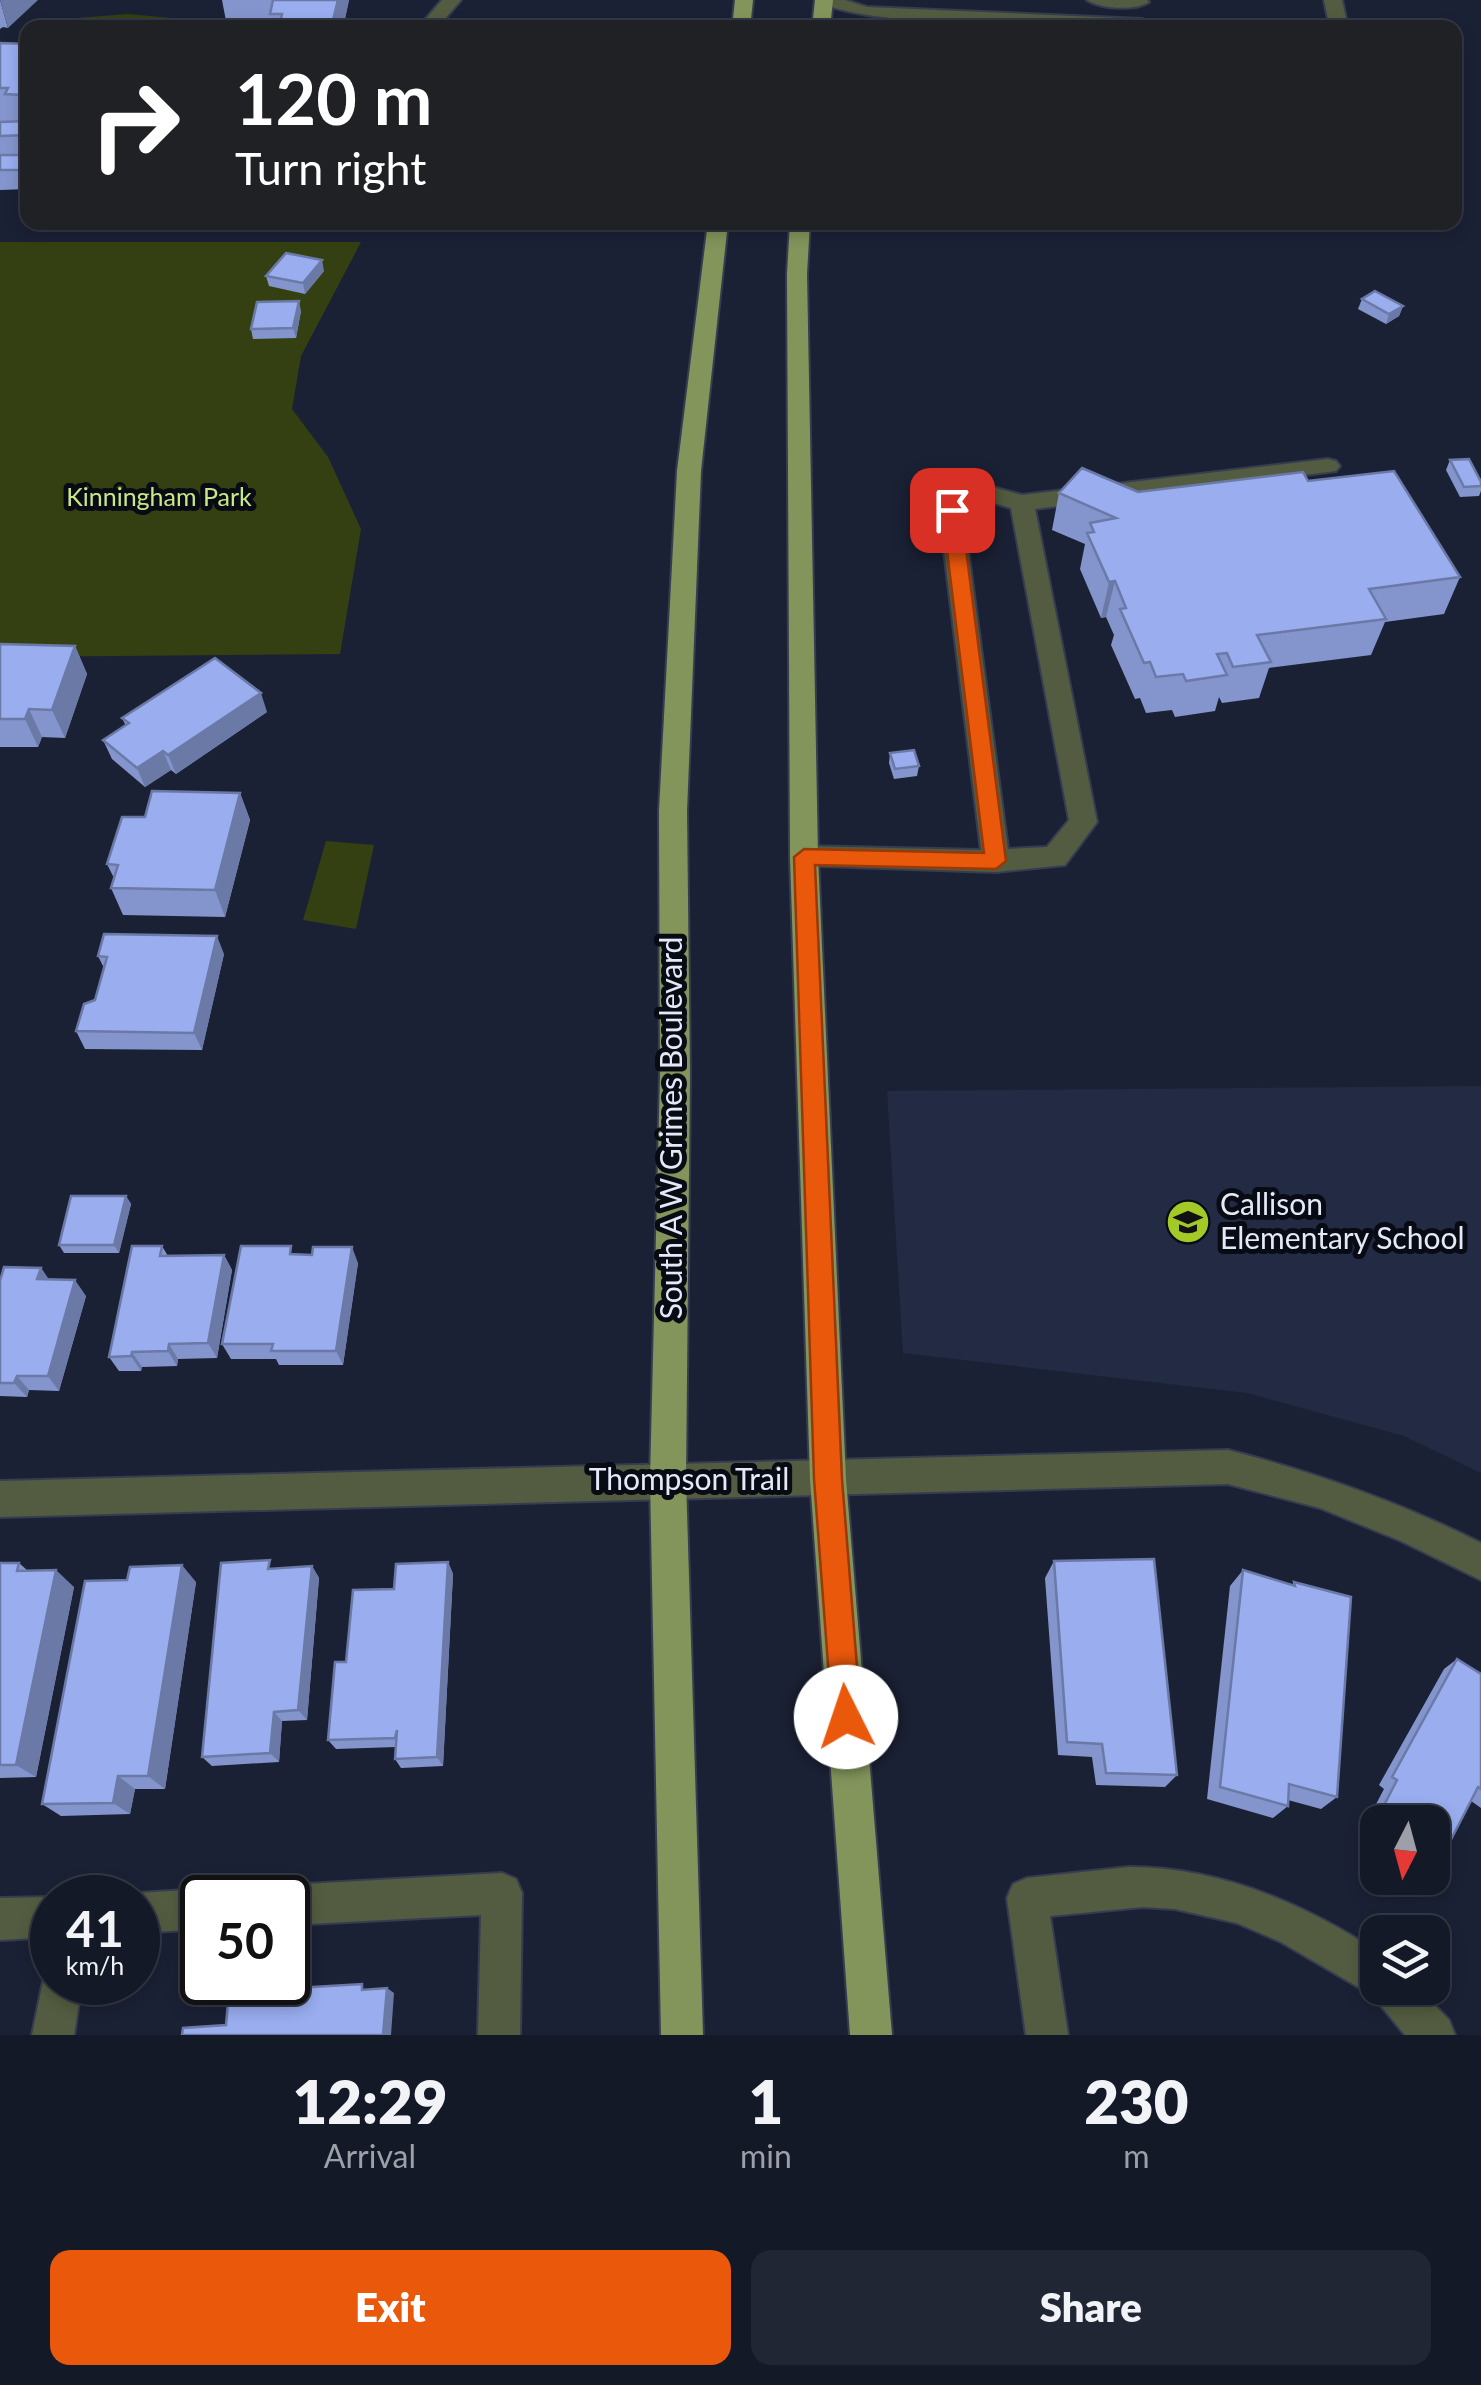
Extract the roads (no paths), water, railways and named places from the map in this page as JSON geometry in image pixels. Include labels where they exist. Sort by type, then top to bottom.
[{"type":"main road","name":"South A W Grimes Boulevard","points":[[682,2035],[668,1479],[675,1074],[673,811],[689,471],[717,230]]},
{"type":"main road","points":[[799,230],[796,274],[804,857],[828,1479],[871,2035]]},
{"type":"street","points":[[434,20],[452,0]]},
{"type":"street","points":[[826,0],[865,12],[1024,20]]},
{"type":"street","points":[[1096,0],[1140,1]]},
{"type":"street","points":[[996,861],[952,510],[985,493],[1022,503],[1328,466]]},
{"type":"street","points":[[804,857],[996,861],[1055,856],[1083,822],[1022,503]]},
{"type":"street","name":"Thompson Trail","points":[[0,1498],[1228,1467],[1320,1491],[1414,1528],[1481,1562]]},
{"type":"street","points":[[1047,2035],[1027,1898],[1140,1887],[1200,1891],[1262,1912],[1327,1941],[1360,1964]]},
{"type":"street","points":[[310,1904],[502,1893],[499,2035]]},
{"type":"street","points":[[0,1919],[30,1918]]},
{"type":"street","points":[[52,2035],[57,2005]]},
{"type":"street","points":[[1406,2005],[1434,2035]]},
{"type":"place","name":"Callison Elementary School","points":[[1188,1222]]},
{"type":"park label","name":"Kinningham Park","points":[[159,497]]}]
